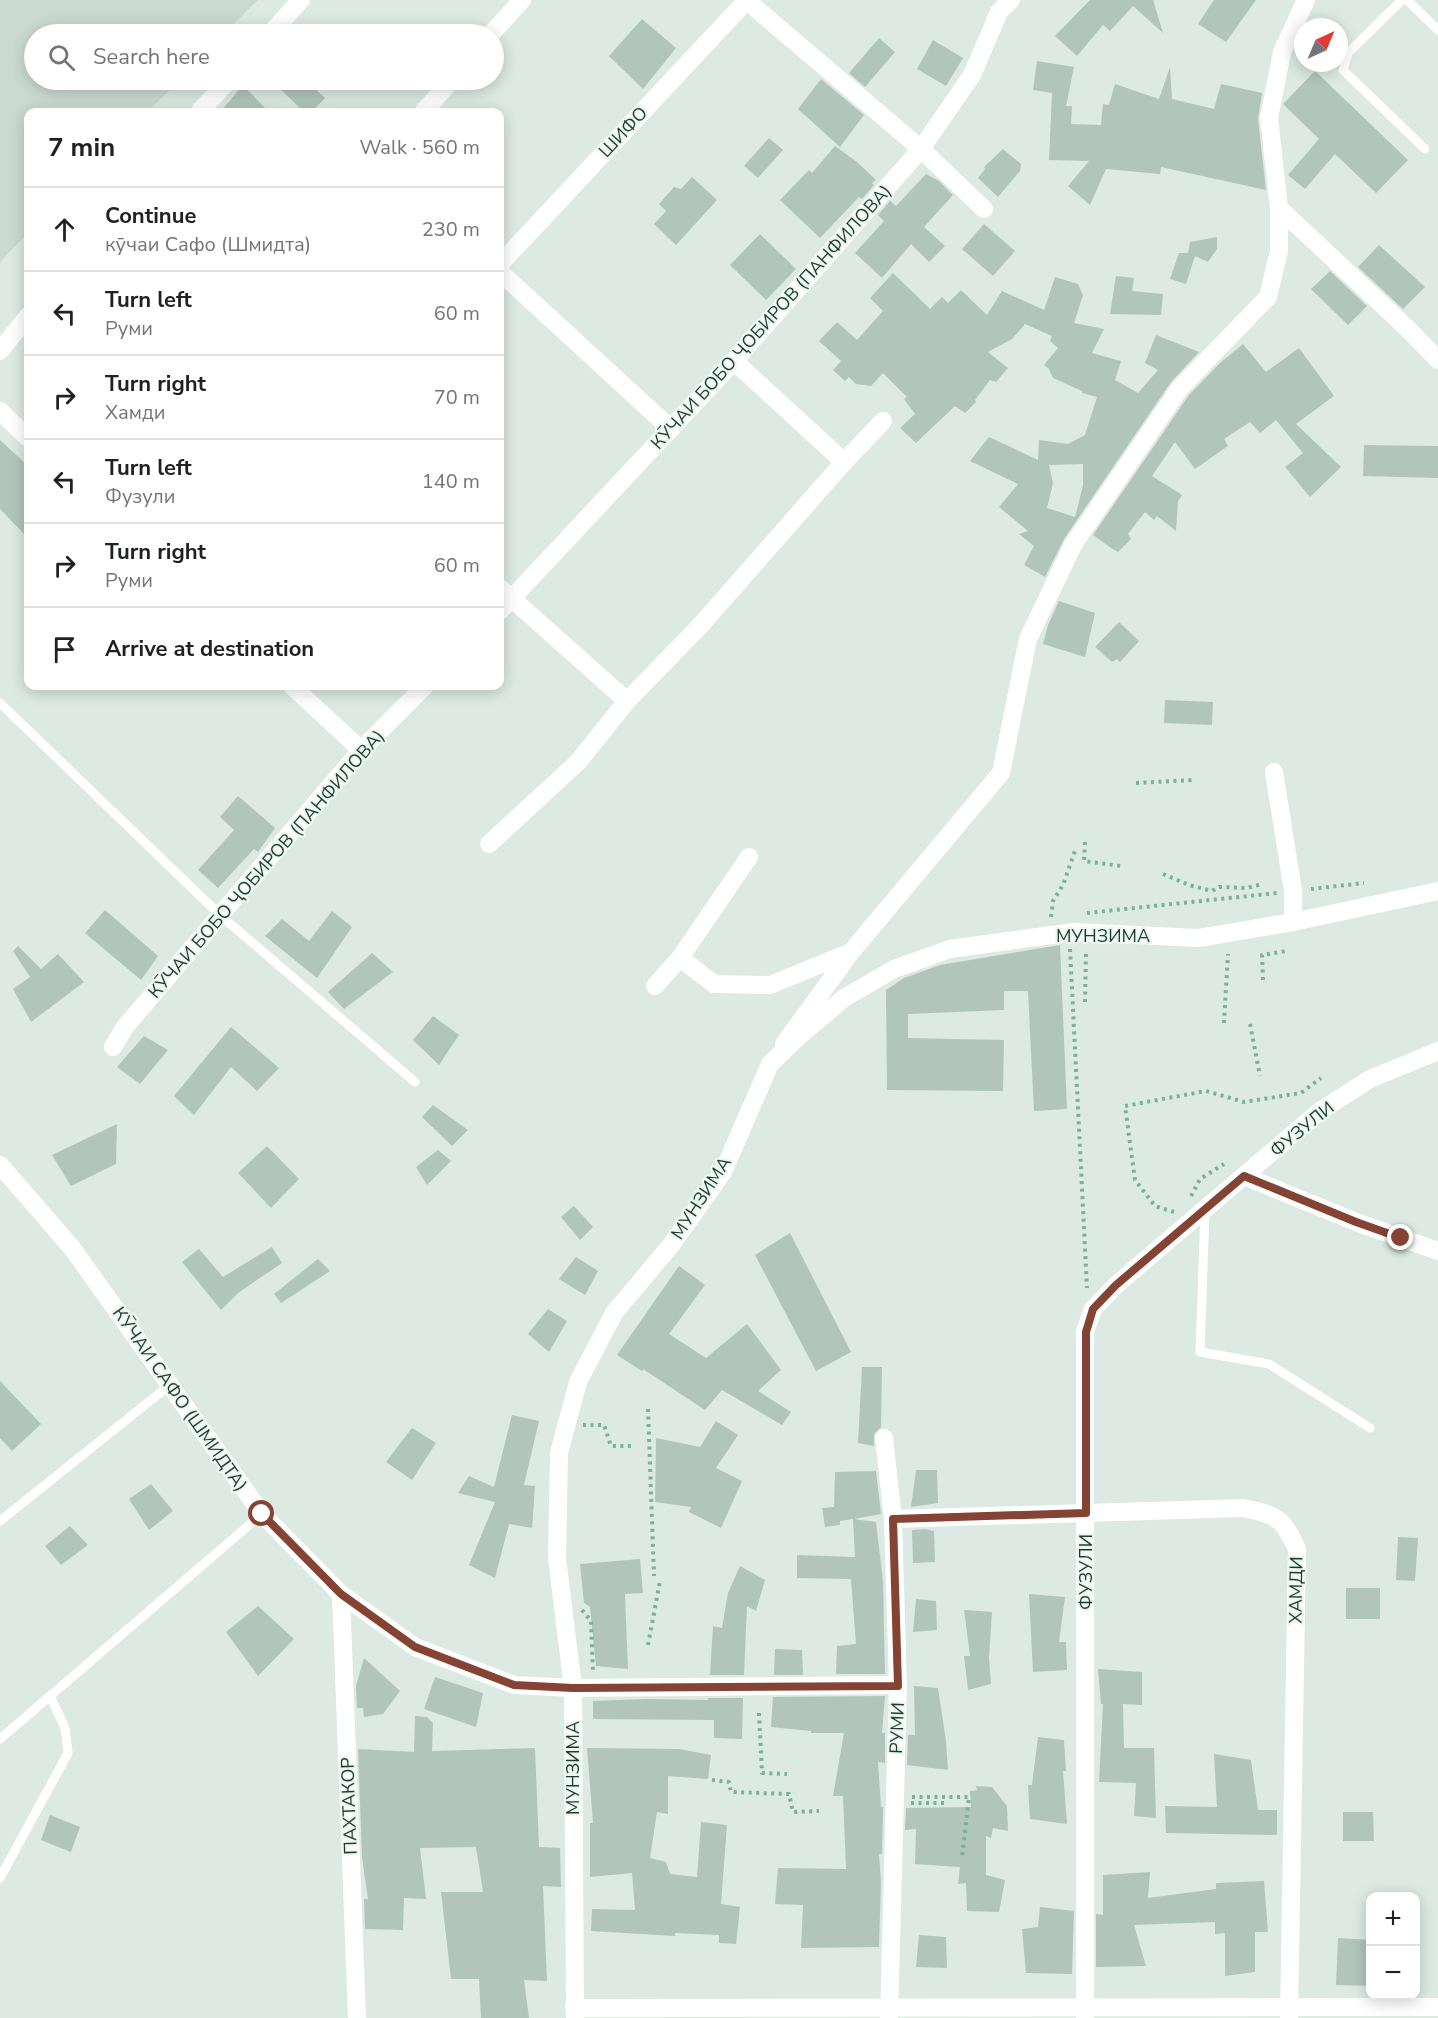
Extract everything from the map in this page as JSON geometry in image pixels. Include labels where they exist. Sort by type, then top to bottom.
[{"type":"street","points":[[279,24],[301,0]]},
{"type":"street","points":[[500,24],[522,0]]},
{"type":"street","points":[[747,0],[921,149],[984,209]]},
{"type":"street","name":"ШИФО","points":[[504,260],[747,0]]},
{"type":"street","points":[[770,1064],[851,952],[1001,773],[1028,639],[1068,555],[1180,388],[1268,297],[1279,251],[1279,208],[1269,118],[1282,52],[1306,0]]},
{"type":"street","name":"КӮЧАИ БОБО ҶОБИРОВ (ПАНФИЛОВА)","points":[[504,598],[734,361],[921,149],[972,75],[1000,4]]},
{"type":"street","points":[[203,108],[220,90]]},
{"type":"street","points":[[427,108],[443,90]]},
{"type":"street","points":[[1279,208],[1408,328],[1438,360]]},
{"type":"street","points":[[504,276],[670,429]]},
{"type":"street","points":[[0,351],[24,321]]},
{"type":"street","points":[[734,361],[844,462]]},
{"type":"street","points":[[0,411],[24,434]]},
{"type":"street","points":[[489,844],[578,762],[627,701],[699,627],[883,421]]},
{"type":"street","points":[[504,600],[627,701]]},
{"type":"street","points":[[296,690],[361,750]]},
{"type":"street","name":"КӮЧАИ БОБО ҶОБИРОВ (ПАНФИЛОВА)","points":[[113,1047],[125,1027],[361,750],[421,690]]},
{"type":"street","points":[[1274,772],[1293,891],[1293,922]]},
{"type":"street","points":[[655,986],[680,958],[749,857]]},
{"type":"street","name":"МУНЗИМА","points":[[575,2013],[573,1688],[557,1558],[560,1453],[578,1382],[614,1313],[671,1245],[723,1172],[770,1064],[844,998],[894,969],[950,949],[1074,932],[1198,938],[1293,922],[1438,891]]},
{"type":"street","points":[[680,958],[714,984],[770,985],[851,952]]},
{"type":"street","name":"ФУЗУЛИ","points":[[1085,2013],[1086,1332],[1093,1309],[1116,1285],[1320,1111],[1370,1079],[1438,1051]]},
{"type":"street","name":"КӮЧАИ САФО (ШМИДТА)","points":[[0,1165],[72,1248],[262,1514],[341,1594],[415,1647],[514,1685],[573,1688],[898,1686]]},
{"type":"street","points":[[1244,1176],[1356,1222],[1438,1251]]},
{"type":"street","name":"РУМИ","points":[[884,1438],[893,1519],[898,1686],[889,2013]]},
{"type":"street","name":"ХАМДИ","points":[[893,1519],[1243,1508],[1270,1514],[1287,1527],[1297,1549],[1289,2012]]},
{"type":"street","name":"ПАХТАКОР","points":[[341,1594],[357,2018]]},
{"type":"street","points":[[575,2013],[1289,2012],[1438,2007]]},
{"type":"lane","points":[[1402,0],[1348,53],[1343,70],[1425,149]]},
{"type":"lane","points":[[1407,0],[1438,30]]},
{"type":"lane","points":[[0,703],[219,915],[415,1082]]},
{"type":"lane","points":[[1205,1209],[1200,1352],[1269,1364],[1370,1428]]},
{"type":"lane","points":[[0,1521],[171,1384]]},
{"type":"lane","points":[[0,1739],[262,1514]]},
{"type":"lane","points":[[0,1878],[68,1753],[65,1728],[50,1696]]},
{"type":"path","points":[[1136,783],[1193,780]]},
{"type":"path","points":[[1085,842],[1084,861],[1121,866]]},
{"type":"path","points":[[1057,925],[1051,916],[1053,901],[1063,885],[1076,848]]},
{"type":"path","points":[[1163,874],[1189,885],[1212,891],[1219,887],[1247,888],[1262,884]]},
{"type":"path","points":[[1086,913],[1364,883]]},
{"type":"path","points":[[1040,918],[1062,915]]},
{"type":"path","points":[[1070,949],[1087,1288]]},
{"type":"path","points":[[1263,980],[1262,955],[1287,951]]},
{"type":"path","points":[[1085,1002],[1086,952]]},
{"type":"path","points":[[1224,1023],[1228,954]]},
{"type":"path","points":[[1250,1024],[1260,1076]]},
{"type":"path","points":[[1181,1215],[1155,1206],[1135,1180],[1125,1106],[1206,1091],[1244,1102],[1302,1092],[1321,1078]]},
{"type":"path","points":[[1190,1197],[1200,1179],[1224,1164]]},
{"type":"path","points":[[648,1409],[654,1576]]},
{"type":"path","points":[[582,1418],[583,1425],[604,1425],[611,1446],[635,1446]]},
{"type":"path","points":[[648,1645],[660,1581]]},
{"type":"path","points":[[580,1607],[591,1621],[593,1680]]},
{"type":"path","points":[[759,1713],[762,1773],[786,1774]]},
{"type":"path","points":[[712,1780],[729,1782],[731,1792],[789,1794],[793,1812],[819,1811]]},
{"type":"path","points":[[911,1797],[969,1797],[962,1857]]},
{"type":"path","points":[[904,1803],[947,1803]]},
{"type":"shaded area","points":[[0,0],[258,0],[234,24],[24,24],[24,90],[170,90],[151,108],[24,108],[24,237],[0,262]]},
{"type":"building","points":[[1090,0],[1153,0],[1163,33],[1133,6],[1110,31],[1103,25],[1077,56],[1055,36]]},
{"type":"building","points":[[1214,0],[1256,0],[1226,42],[1198,24]]},
{"type":"building","points":[[642,19],[676,48],[643,89],[609,56]]},
{"type":"building","points":[[879,38],[895,52],[865,87],[849,73]]},
{"type":"building","points":[[933,40],[963,58],[946,86],[917,69]]},
{"type":"building","points":[[1037,61],[1074,67],[1066,106],[1072,106],[1071,124],[1101,125],[1103,104],[1109,105],[1115,84],[1159,99],[1170,67],[1172,99],[1214,109],[1221,84],[1262,93],[1258,119],[1266,190],[1161,167],[1160,174],[1106,169],[1090,205],[1068,186],[1089,161],[1049,160],[1052,93],[1033,90]]},
{"type":"building","points":[[1316,72],[1408,160],[1376,193],[1335,154],[1305,189],[1288,175],[1319,139],[1283,104]]},
{"type":"building","points":[[821,79],[864,115],[840,147],[798,109]]},
{"type":"building","points":[[239,90],[248,90],[265,108],[223,108]]},
{"type":"building","points":[[281,90],[316,90],[325,98],[316,108],[300,108]]},
{"type":"building","points":[[769,138],[783,150],[758,178],[744,166]]},
{"type":"building","points":[[835,146],[876,180],[862,199],[859,197],[820,238],[780,200],[809,170],[812,173]]},
{"type":"building","points":[[1003,149],[1021,164],[1020,171],[998,197],[978,178],[985,169],[984,167]]},
{"type":"building","points":[[926,174],[939,181],[953,195],[924,227],[945,246],[929,262],[911,244],[882,278],[855,253],[884,221],[878,215],[890,201],[896,206]]},
{"type":"building","points":[[692,177],[717,200],[676,245],[654,224],[666,211],[659,204],[674,187],[681,189]]},
{"type":"building","points":[[984,224],[1015,251],[993,276],[962,249]]},
{"type":"building","points":[[760,234],[796,269],[766,300],[730,265]]},
{"type":"building","points":[[1217,237],[1217,249],[1208,262],[1195,256],[1186,284],[1170,279],[1179,253],[1188,253],[1190,242]]},
{"type":"building","points":[[1379,245],[1425,287],[1403,309],[1358,267]]},
{"type":"building","points":[[1330,271],[1367,306],[1348,325],[1311,289]]},
{"type":"building","points":[[893,273],[930,309],[942,297],[948,303],[961,290],[987,315],[1002,291],[1044,310],[1055,277],[1078,284],[1083,295],[1074,323],[1104,329],[1092,353],[1121,361],[1115,380],[1138,393],[1158,370],[1145,363],[1156,335],[1199,352],[1171,382],[1064,539],[1045,577],[1024,565],[1034,546],[1019,534],[1028,531],[999,507],[1018,484],[970,461],[989,437],[1038,460],[1039,440],[1068,444],[1085,435],[1097,397],[1082,393],[1053,378],[1049,369],[1044,365],[1058,348],[1050,341],[1052,336],[1025,324],[1012,339],[988,352],[1008,368],[996,382],[990,380],[975,400],[976,402],[965,413],[955,406],[916,443],[900,428],[915,414],[904,399],[907,397],[883,373],[871,386],[856,384],[849,377],[845,381],[833,370],[841,361],[819,341],[837,322],[857,340],[883,311],[870,298]],"holes":[[[1083,464],[1083,485],[1075,517],[1047,508],[1053,483],[1049,465]]]},
{"type":"building","points":[[1116,276],[1134,278],[1132,291],[1163,294],[1161,315],[1110,314]]},
{"type":"building","points":[[1243,344],[1266,372],[1299,348],[1334,396],[1296,424],[1341,467],[1310,497],[1285,467],[1303,453],[1276,420],[1260,433],[1250,422],[1224,439],[1228,446],[1195,469],[1175,442],[1152,476],[1182,495],[1178,501],[1176,531],[1157,516],[1154,520],[1145,512],[1128,534],[1131,539],[1118,552],[1111,548],[1093,535],[1189,395],[1220,363]]},
{"type":"building","points":[[0,440],[24,462],[24,534],[0,509]]},
{"type":"building","points":[[1364,445],[1438,446],[1438,478],[1363,476]]},
{"type":"building","points":[[1059,601],[1095,613],[1085,657],[1043,644],[1048,625]]},
{"type":"building","points":[[1119,622],[1139,641],[1120,662],[1117,659],[1112,662],[1095,647]]},
{"type":"building","points":[[1165,700],[1213,702],[1212,725],[1164,723]]},
{"type":"building","points":[[238,796],[275,828],[258,852],[254,849],[218,888],[198,870],[234,830],[220,817]]},
{"type":"building","points":[[105,910],[158,956],[141,980],[85,933]]},
{"type":"building","points":[[332,911],[352,927],[317,978],[265,936],[282,919],[309,941]]},
{"type":"building","points":[[1060,945],[1067,1109],[1034,1111],[1028,991],[1004,991],[1004,1010],[908,1014],[908,1038],[1004,1040],[1003,1091],[887,1090],[886,990],[904,978],[940,965]]},
{"type":"building","points":[[18,946],[41,969],[58,954],[84,982],[31,1022],[13,989],[30,977],[13,951]]},
{"type":"building","points":[[372,953],[393,972],[344,1009],[328,992]]},
{"type":"building","points":[[433,1016],[459,1035],[439,1065],[413,1040]]},
{"type":"building","points":[[231,1027],[279,1068],[257,1091],[231,1067],[194,1115],[174,1096]]},
{"type":"building","points":[[144,1036],[168,1050],[140,1084],[117,1067]]},
{"type":"building","points":[[433,1105],[468,1130],[452,1146],[422,1117]]},
{"type":"building","points":[[117,1124],[116,1164],[71,1186],[52,1155]]},
{"type":"building","points":[[267,1146],[299,1179],[271,1208],[238,1173]]},
{"type":"building","points":[[438,1150],[451,1161],[427,1185],[416,1167]]},
{"type":"building","points":[[574,1206],[593,1227],[580,1240],[561,1217]]},
{"type":"building","points":[[790,1233],[851,1352],[816,1371],[755,1255]]},
{"type":"building","points":[[272,1247],[282,1263],[238,1293],[221,1310],[182,1262],[199,1249],[223,1277]]},
{"type":"building","points":[[576,1257],[598,1271],[585,1295],[559,1279]]},
{"type":"building","points":[[318,1259],[330,1271],[281,1303],[274,1294]]},
{"type":"building","points":[[679,1266],[705,1285],[669,1334],[706,1358],[747,1324],[781,1370],[758,1391],[791,1412],[782,1425],[722,1390],[705,1410],[643,1369],[642,1371],[617,1355]]},
{"type":"building","points":[[548,1309],[567,1321],[549,1352],[528,1334]]},
{"type":"building","points":[[862,1367],[882,1367],[881,1427],[874,1434],[874,1446],[858,1443]]},
{"type":"building","points":[[0,1381],[41,1424],[12,1451],[0,1438]]},
{"type":"building","points":[[512,1415],[539,1421],[524,1485],[535,1486],[532,1528],[509,1524],[495,1578],[469,1565],[495,1502],[458,1493],[469,1476],[494,1487]]},
{"type":"building","points":[[716,1421],[738,1435],[716,1468],[742,1481],[721,1528],[689,1512],[691,1507],[655,1502],[656,1438],[700,1447]]},
{"type":"building","points":[[412,1428],[436,1443],[412,1480],[386,1462]]},
{"type":"building","points":[[916,1470],[937,1470],[938,1503],[911,1507]]},
{"type":"building","points":[[876,1471],[881,1514],[854,1519],[876,1522],[883,1581],[885,1674],[836,1674],[837,1646],[856,1644],[851,1579],[797,1578],[797,1555],[855,1557],[853,1519],[840,1521],[840,1525],[825,1527],[822,1508],[834,1507],[835,1472]]},
{"type":"building","points":[[151,1484],[173,1511],[149,1530],[129,1499]]},
{"type":"building","points":[[70,1526],[88,1545],[61,1565],[45,1546]]},
{"type":"building","points":[[912,1530],[934,1531],[935,1562],[913,1563]]},
{"type":"building","points":[[1398,1537],[1418,1538],[1415,1581],[1396,1580]]},
{"type":"building","points":[[640,1559],[643,1593],[625,1594],[628,1669],[596,1666],[590,1607],[584,1603],[580,1564]]},
{"type":"building","points":[[740,1566],[765,1580],[756,1611],[747,1606],[744,1675],[710,1675],[713,1626],[722,1628],[728,1593]]},
{"type":"building","points":[[1346,1588],[1380,1588],[1380,1619],[1346,1619]]},
{"type":"building","points":[[1029,1594],[1065,1597],[1059,1642],[1066,1642],[1067,1670],[1033,1672]]},
{"type":"building","points":[[916,1599],[936,1601],[937,1630],[913,1632]]},
{"type":"building","points":[[258,1606],[294,1639],[258,1676],[226,1632]]},
{"type":"building","points":[[964,1610],[992,1612],[989,1657],[991,1684],[968,1690],[964,1656],[970,1656]]},
{"type":"building","points":[[775,1649],[802,1650],[803,1675],[774,1675]]},
{"type":"building","points":[[364,1658],[400,1691],[383,1714],[364,1717],[363,1708],[357,1708],[356,1686]]},
{"type":"building","points":[[1098,1669],[1142,1672],[1142,1705],[1123,1704],[1124,1748],[1154,1748],[1156,1818],[1134,1816],[1136,1783],[1099,1782],[1103,1704],[1101,1704]]},
{"type":"building","points":[[435,1677],[483,1693],[476,1727],[424,1709]]},
{"type":"building","points":[[914,1686],[938,1688],[948,1770],[907,1765],[908,1735],[915,1735]]},
{"type":"building","points":[[885,1696],[882,1733],[885,1733],[885,1763],[878,1762],[881,1807],[883,1807],[882,1854],[879,1854],[881,1881],[879,1947],[801,1948],[803,1905],[775,1904],[778,1868],[846,1869],[843,1796],[833,1796],[844,1733],[811,1733],[811,1731],[771,1727],[773,1697]]},
{"type":"building","points":[[708,1698],[743,1698],[742,1739],[714,1738],[714,1720],[593,1719],[593,1701],[708,1700]]},
{"type":"building","points":[[415,1716],[427,1717],[433,1723],[432,1751],[535,1748],[539,1847],[560,1848],[561,1887],[543,1886],[547,1981],[524,1980],[529,2018],[481,2018],[479,1979],[451,1979],[441,1892],[483,1892],[476,1847],[420,1848],[426,1899],[404,1898],[403,1930],[365,1929],[364,1899],[368,1899],[362,1857],[358,1749],[414,1752]]},
{"type":"building","points":[[1038,1737],[1064,1740],[1066,1771],[1063,1771],[1067,1824],[1030,1819],[1028,1785],[1032,1785]]},
{"type":"building","points":[[587,1748],[679,1749],[711,1755],[708,1779],[668,1776],[668,1814],[657,1812],[650,1858],[666,1862],[670,1874],[697,1877],[701,1822],[727,1825],[721,1904],[740,1907],[736,1944],[719,1943],[719,1935],[675,1933],[675,1936],[591,1931],[592,1909],[635,1910],[632,1873],[590,1877],[590,1823],[593,1823]]},
{"type":"building","points":[[1214,1754],[1251,1760],[1258,1810],[1277,1810],[1277,1835],[1166,1833],[1165,1806],[1217,1807]]},
{"type":"building","points":[[976,1786],[992,1787],[1007,1806],[1008,1831],[993,1828],[991,1838],[986,1836],[986,1875],[1005,1880],[999,1912],[967,1911],[966,1883],[958,1884],[960,1867],[915,1864],[916,1829],[905,1830],[906,1808],[971,1807],[970,1791],[977,1790]]},
{"type":"building","points":[[1343,1812],[1373,1812],[1374,1841],[1343,1841]]},
{"type":"building","points":[[50,1815],[80,1827],[71,1852],[41,1840]]},
{"type":"building","points":[[1150,1872],[1148,1898],[1216,1889],[1216,1883],[1264,1881],[1268,1932],[1255,1932],[1255,1972],[1225,1976],[1225,1933],[1215,1934],[1215,1922],[1134,1925],[1146,1966],[1096,1967],[1096,1914],[1103,1915],[1103,1875]]},
{"type":"building","points":[[1040,1907],[1074,1911],[1072,1974],[1026,1973],[1022,1929],[1038,1927]]},
{"type":"building","points":[[919,1935],[946,1937],[947,1968],[916,1967]]},
{"type":"building","points":[[1338,1938],[1366,1940],[1366,1986],[1336,1985]]},
{"type":"route","points":[[262,1514],[341,1594],[415,1647],[514,1685],[573,1688],[898,1686],[893,1519],[1086,1513],[1086,1332],[1093,1309],[1116,1285],[1244,1176],[1401,1238]]}]
